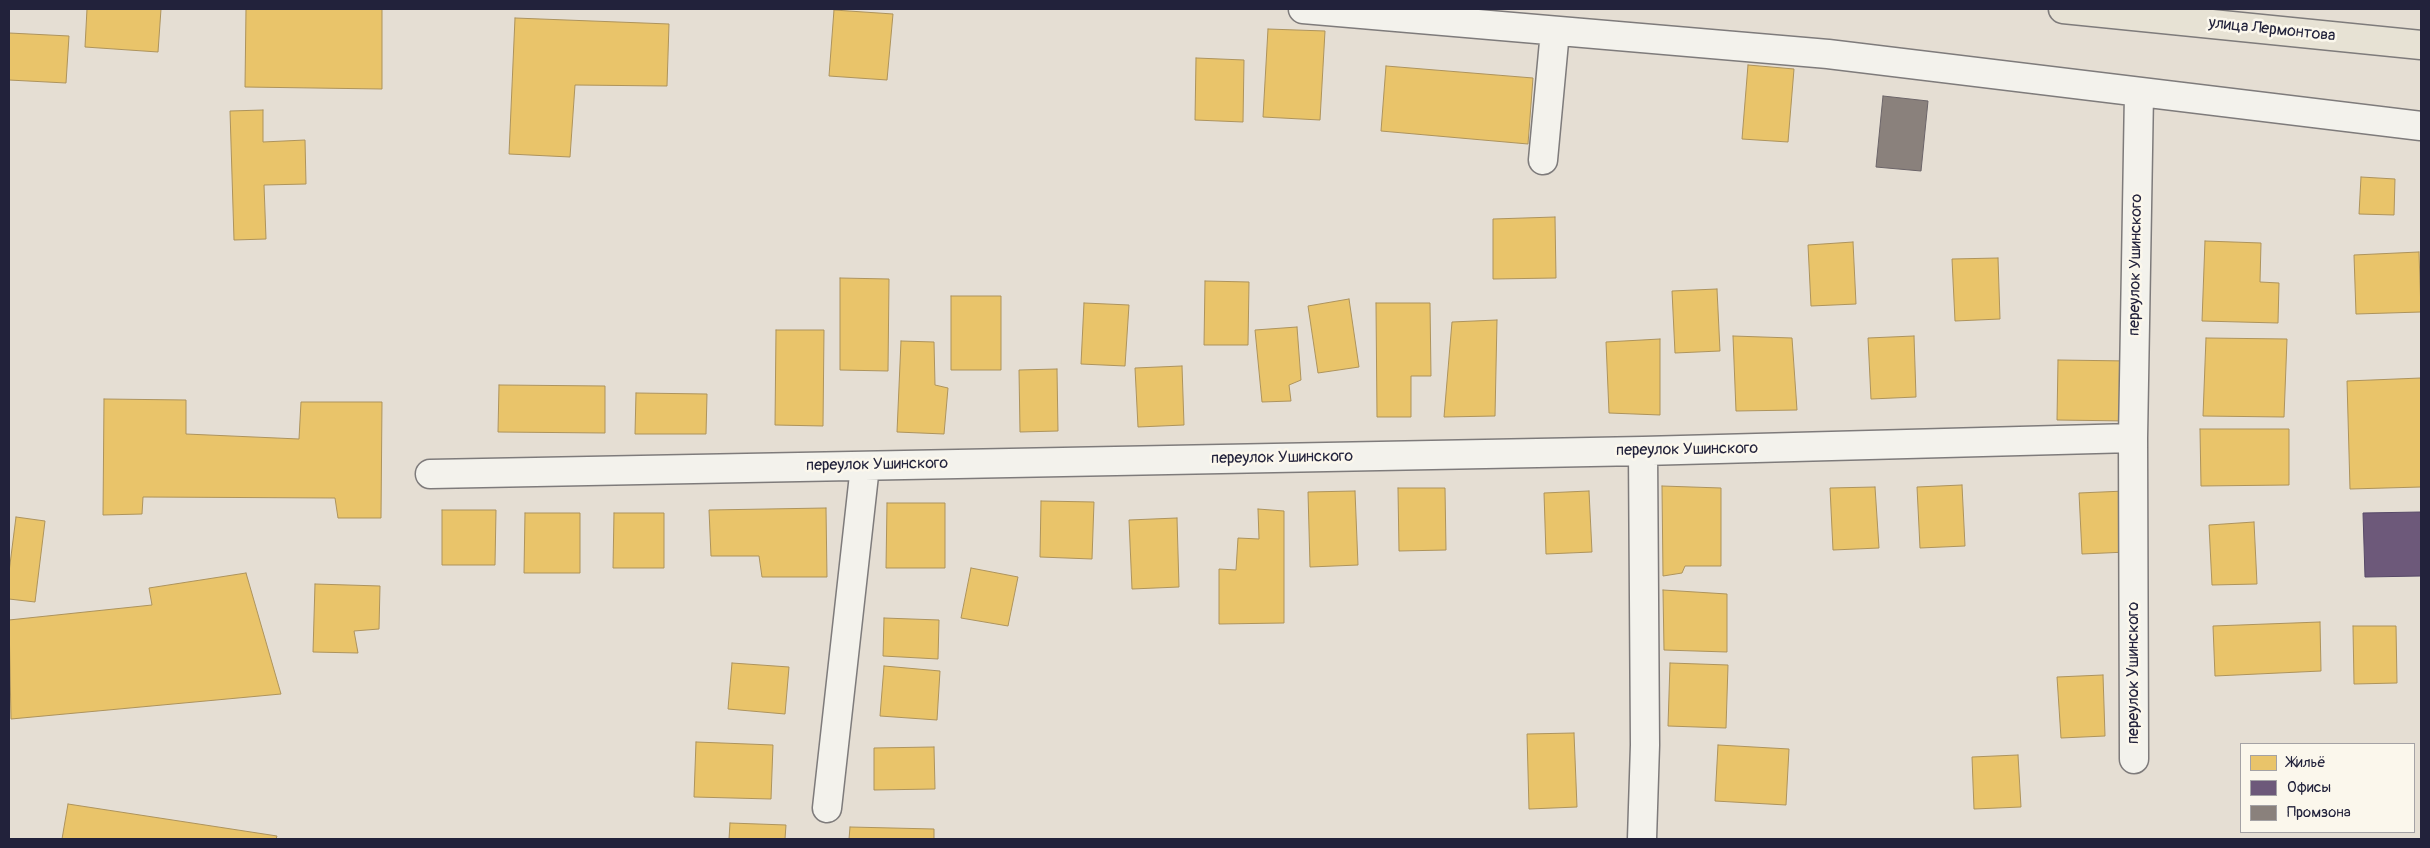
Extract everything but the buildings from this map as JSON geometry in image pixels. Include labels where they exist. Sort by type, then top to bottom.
[{"type":"main road","name":"улица Лермонтова","points":[[2063,9],[2421,45]]},
{"type":"street","points":[[1303,9],[1828,54],[2420,128]]},
{"type":"street","points":[[1543,160],[1555,31]]},
{"type":"street","name":"переулок Ушинского","points":[[2134,759],[2133,438],[2139,93]]},
{"type":"street","name":"переулок Ушинского","points":[[430,474],[1643,451],[2133,438]]},
{"type":"street","points":[[1642,839],[1645,745],[1643,451]]},
{"type":"street","points":[[827,808],[865,466]]}]
